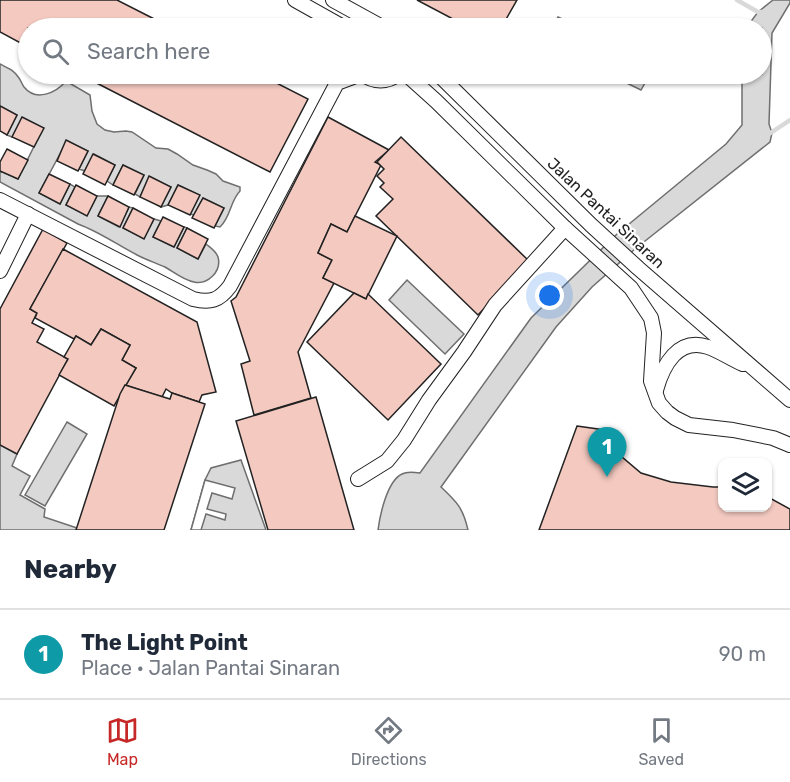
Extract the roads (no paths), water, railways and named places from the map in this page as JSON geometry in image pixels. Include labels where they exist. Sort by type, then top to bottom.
[{"type":"street","points":[[295,0],[327,18]]},
{"type":"street","points":[[333,0],[364,18]]},
{"type":"street","points":[[0,200],[193,299],[204,302],[215,300],[230,286],[336,84]]},
{"type":"street","points":[[418,84],[565,228],[631,288],[651,318],[654,333],[651,381],[659,403],[666,412],[689,425],[733,430],[773,438],[790,445]]},
{"type":"street","name":"Jalan Pantai Sinaran","points":[[448,84],[591,225],[790,400]]},
{"type":"street","points":[[0,271],[28,214]]},
{"type":"street","points":[[358,479],[387,461],[404,440],[495,305],[565,228]]},
{"type":"street","name":"Jalan Pantai Sinaran","points":[[655,392],[664,366],[672,355],[693,345],[716,350],[758,370]]},
{"type":"waterway","points":[[737,0],[762,12]]},
{"type":"waterway","points":[[769,134],[790,120]]},
{"type":"place","name":"The Light Point","points":[[607,477]]}]
